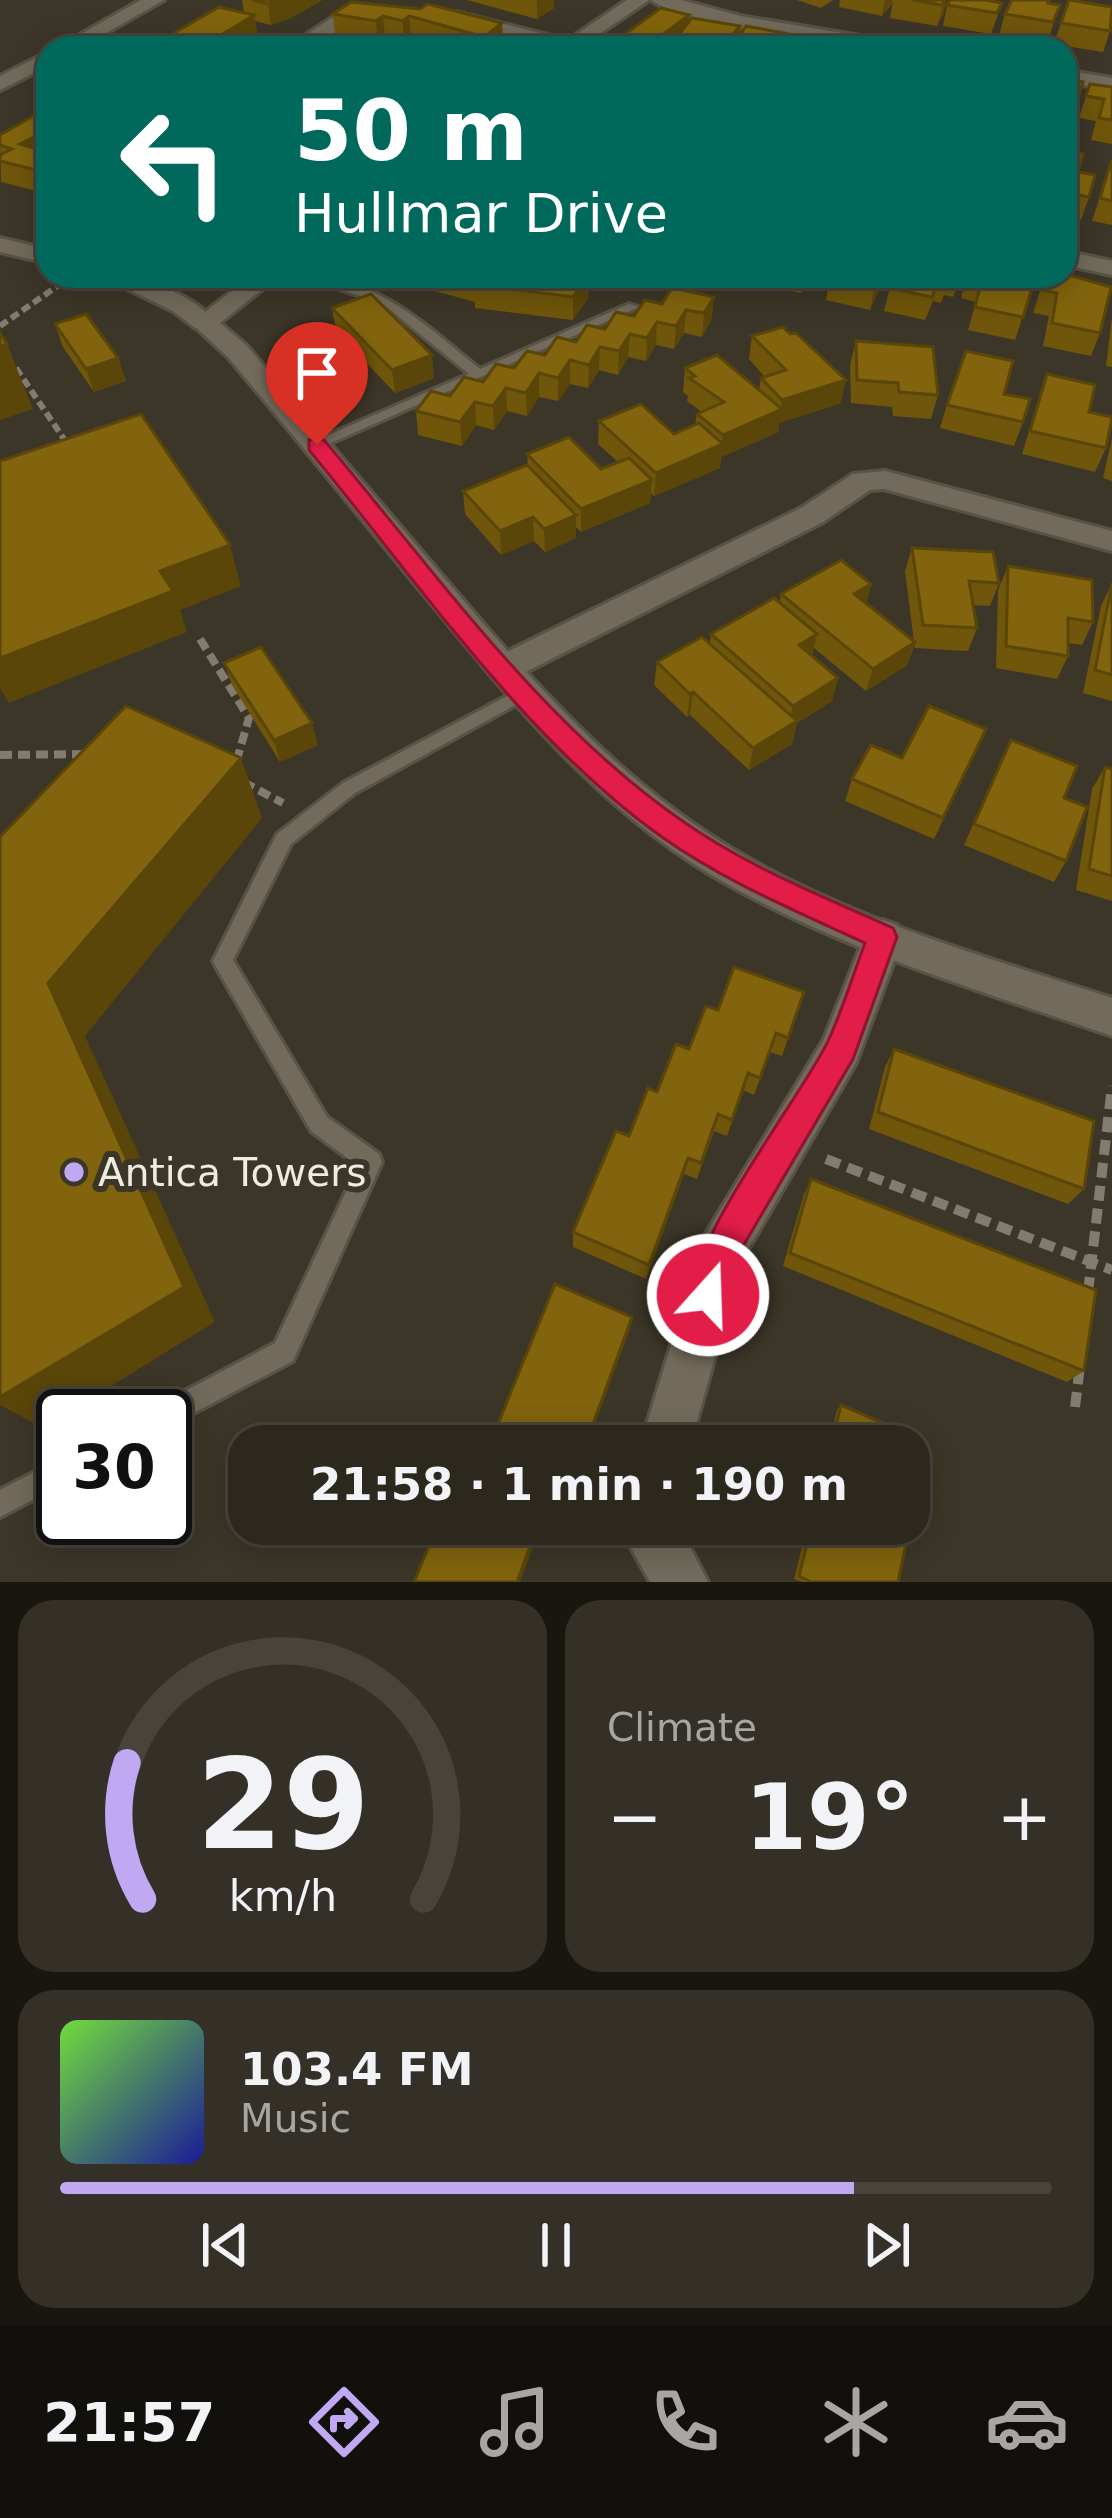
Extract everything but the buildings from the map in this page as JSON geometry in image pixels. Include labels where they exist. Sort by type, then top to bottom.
[{"type":"street","points":[[88,36],[155,0]]},
{"type":"street","points":[[584,36],[640,0]]},
{"type":"street","points":[[660,0],[739,21],[827,36]]},
{"type":"street","points":[[317,36],[356,14],[392,15]]},
{"type":"street","points":[[432,16],[525,36]]},
{"type":"street","points":[[0,84],[36,64]]},
{"type":"street","points":[[1077,78],[1112,84]]},
{"type":"street","points":[[0,245],[36,253]]},
{"type":"street","points":[[1077,261],[1112,268]]},
{"type":"street","points":[[141,288],[182,306],[237,351],[514,681],[609,781],[673,830],[756,879],[883,937],[1112,1017]]},
{"type":"street","points":[[204,323],[251,288]]},
{"type":"street","points":[[514,681],[812,515],[863,481],[885,480],[1112,541]]},
{"type":"street","points":[[671,1425],[721,1251],[842,1049],[883,937]]},
{"type":"street","points":[[657,1545],[681,1582]]},
{"type":"lane","points":[[345,288],[387,302],[479,375]]},
{"type":"lane","points":[[317,445],[633,307]]},
{"type":"lane","points":[[192,1401],[284,1352],[371,1162],[319,1124],[223,961],[284,839],[349,788],[514,681]]},
{"type":"lane","points":[[0,1504],[36,1485]]},
{"type":"path","points":[[0,326],[55,288]]},
{"type":"path","points":[[13,364],[79,461]]},
{"type":"path","points":[[200,639],[249,718],[232,776],[310,819]]},
{"type":"path","points":[[0,755],[110,753]]},
{"type":"path","points":[[1087,1303],[1112,1086]]},
{"type":"path","points":[[785,1143],[1112,1270]]},
{"type":"path","points":[[1075,1407],[1082,1345]]},
{"type":"place","name":"Antica Towers","points":[[74,1172]]},
{"type":"route","points":[[317,445],[531,701],[609,781],[673,830],[756,879],[883,937],[842,1049],[721,1251],[708,1295]]}]
